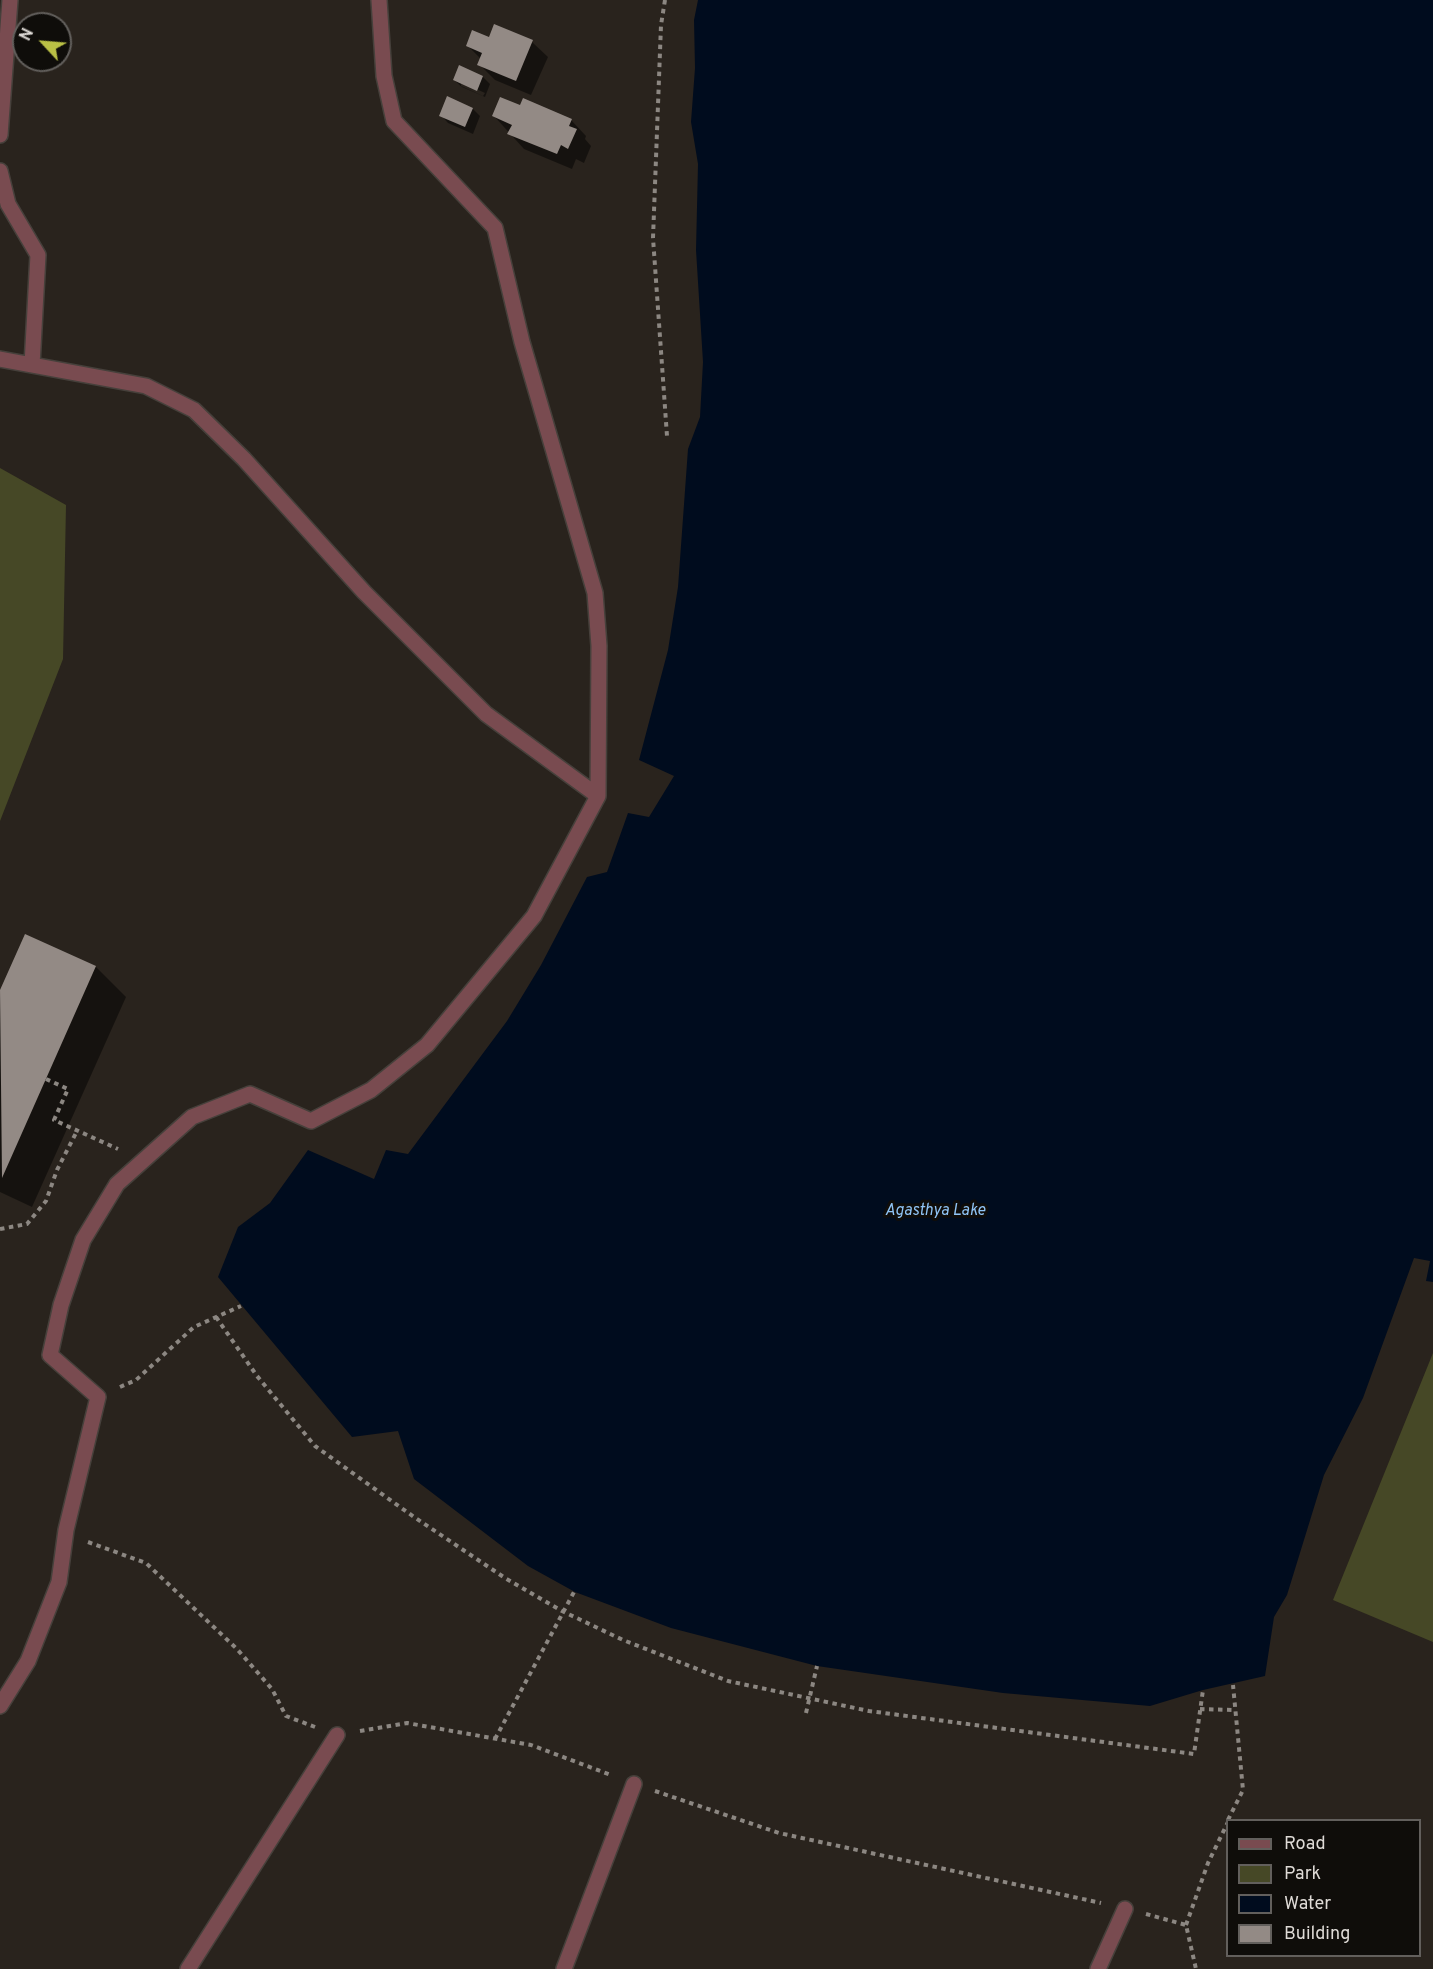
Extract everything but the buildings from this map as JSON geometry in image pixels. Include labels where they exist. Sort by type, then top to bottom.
[{"type":"street","points":[[0,135],[10,0]]},
{"type":"street","points":[[0,1706],[28,1661],[59,1582],[66,1530],[98,1398],[51,1355],[61,1305],[83,1240],[117,1184],[192,1117],[250,1094],[311,1121],[371,1090],[427,1045],[534,916],[598,796],[599,646],[595,593],[522,342],[495,228],[394,121],[384,76],[379,0]]},
{"type":"street","points":[[0,171],[8,204],[38,255],[32,365]]},
{"type":"street","points":[[0,359],[146,386],[194,410],[244,459],[364,592],[486,714],[598,796]]},
{"type":"street","points":[[188,1969],[337,1735]]},
{"type":"street","points":[[564,1969],[634,1784]]},
{"type":"street","points":[[1098,1969],[1125,1909]]},
{"type":"path","points":[[664,0],[653,238],[667,436]]},
{"type":"path","points":[[46,1079],[68,1089],[54,1120],[144,1161]]},
{"type":"path","points":[[0,1229],[27,1224],[46,1201],[57,1170],[77,1131]]},
{"type":"path","points":[[98,1398],[136,1380],[195,1327],[241,1306]]},
{"type":"path","points":[[216,1317],[257,1376],[315,1446],[505,1578],[562,1611],[623,1640],[728,1681],[869,1711],[1194,1754],[1203,1690]]},
{"type":"path","points":[[495,1739],[574,1592]]},
{"type":"path","points":[[806,1713],[817,1666]]},
{"type":"path","points":[[1229,1819],[1242,1790],[1233,1685]]},
{"type":"path","points":[[1200,1708],[1235,1710]]},
{"type":"path","points":[[1185,1924],[1208,1863],[1226,1825]]},
{"type":"green space","points":[[0,468],[66,505],[63,659],[0,821]]},
{"type":"green space","points":[[1433,1353],[1433,1642],[1333,1600]]},
{"type":"water","name":"Agasthya Lake","points":[[698,0],[1433,0],[1433,1282],[1426,1281],[1430,1261],[1414,1258],[1363,1398],[1324,1475],[1287,1595],[1274,1617],[1265,1676],[1203,1690],[1150,1706],[1003,1693],[817,1666],[671,1628],[575,1592],[528,1566],[414,1479],[398,1431],[352,1437],[218,1277],[238,1227],[270,1203],[308,1150],[374,1179],[386,1150],[408,1154],[507,1021],[541,965],[587,877],[607,872],[628,813],[649,817],[674,776],[639,760],[668,650],[678,587],[688,449],[700,417],[703,362],[696,250],[698,164],[691,122],[695,68],[694,20]]}]
